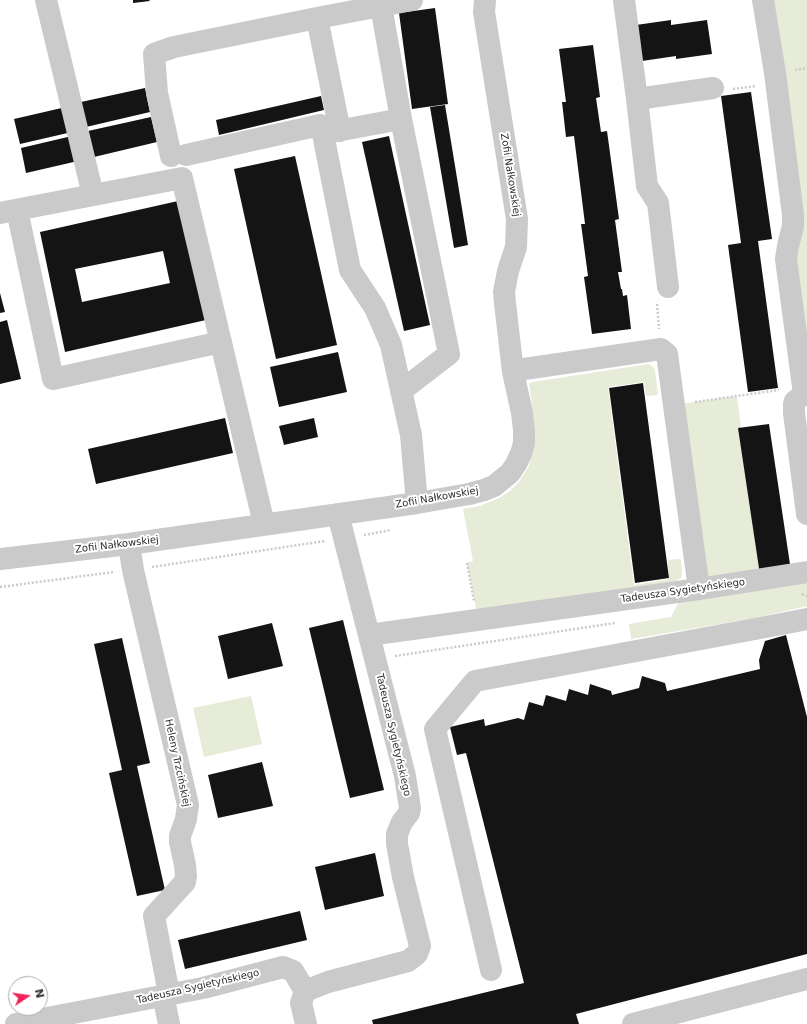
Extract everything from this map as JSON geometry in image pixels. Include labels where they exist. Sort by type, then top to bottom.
[{"type":"lane","points":[[46,0],[93,195]]},
{"type":"lane","points":[[401,119],[331,132],[320,124],[179,155],[157,93],[154,54],[174,47],[412,0]]},
{"type":"lane","name":"Zofii Nałkowskiej","points":[[0,559],[128,544],[417,503],[470,494],[494,486],[510,472],[521,454],[524,443],[522,413],[514,372],[504,303],[506,280],[516,247],[517,219],[484,12],[485,0]]},
{"type":"lane","points":[[624,0],[647,186],[658,203],[668,287]]},
{"type":"lane","points":[[763,0],[776,83],[793,215],[793,226],[786,258],[805,392],[794,404],[794,413],[807,514]]},
{"type":"lane","points":[[381,6],[401,119],[449,354],[401,391]]},
{"type":"lane","points":[[317,18],[350,270],[375,308],[391,345],[411,435],[417,503]]},
{"type":"lane","points":[[637,100],[713,88]]},
{"type":"lane","points":[[221,342],[53,379],[8,211],[182,178],[221,342],[264,524]]},
{"type":"lane","points":[[514,372],[524,369],[661,349],[666,354],[699,589]]},
{"type":"lane","name":"Tadeusza Sygietyńskiego","points":[[16,1024],[203,988],[283,967],[293,971],[305,991],[328,982],[408,960],[418,954],[420,946],[403,877],[397,844],[397,834],[402,822],[409,813],[410,808],[405,776],[338,514]]},
{"type":"lane","name":"Heleny Trzcińskiej","points":[[128,544],[188,806],[186,819],[180,836],[185,865],[185,882],[154,916],[166,995]]},
{"type":"lane","name":"Tadeusza Sygietyńskiego","points":[[370,635],[699,589],[807,572]]},
{"type":"lane","points":[[491,970],[435,729],[475,682],[807,618]]},
{"type":"lane","points":[[633,1024],[807,979]]},
{"type":"lane","points":[[305,991],[301,1003],[306,1024]]},
{"type":"lane","points":[[166,995],[169,1024]]},
{"type":"path","points":[[713,88],[715,92],[776,83]]},
{"type":"path","points":[[661,349],[656,298],[668,287]]},
{"type":"path","points":[[674,405],[805,392]]},
{"type":"path","points":[[0,587],[133,570],[391,530]]},
{"type":"green space","points":[[768,0],[807,0],[807,381]]},
{"type":"green space","points":[[648,364],[655,370],[658,395],[646,396],[644,382],[608,387],[634,585],[669,579],[668,560],[681,560],[681,578],[674,582],[477,613],[467,563],[473,561],[463,509],[480,506],[499,498],[510,491],[519,482],[529,466],[535,443],[535,430],[529,383]]},
{"type":"green space","points":[[737,396],[760,575],[711,578],[706,574],[680,404]]},
{"type":"green space","points":[[807,578],[807,606],[755,618],[631,639],[629,624],[671,617],[682,596]]},
{"type":"green space","points":[[251,696],[262,744],[204,757],[193,708]]},
{"type":"building","points":[[133,0],[149,0],[150,1],[133,3]]},
{"type":"building","points":[[435,8],[448,104],[412,109],[399,13]]},
{"type":"building","points":[[671,20],[671,25],[707,20],[712,54],[676,59],[676,56],[642,61],[636,25]]},
{"type":"building","points":[[593,45],[600,97],[596,98],[601,132],[607,131],[619,219],[615,220],[622,272],[618,272],[623,296],[627,295],[631,329],[592,334],[584,277],[588,276],[581,224],[585,224],[574,136],[566,137],[562,102],[566,102],[559,49]]},
{"type":"building","points":[[145,88],[150,112],[86,127],[81,102]]},
{"type":"building","points":[[751,92],[772,239],[758,241],[778,388],[748,392],[728,245],[741,243],[721,96]]},
{"type":"building","points":[[321,96],[324,110],[219,135],[216,120]]},
{"type":"building","points":[[445,105],[468,245],[454,248],[430,107]]},
{"type":"building","points":[[66,107],[72,132],[20,144],[14,119]]},
{"type":"building","points":[[151,117],[157,142],[94,157],[88,131]]},
{"type":"building","points":[[72,136],[78,161],[26,173],[21,148]]},
{"type":"building","points":[[389,136],[430,325],[404,331],[362,142]]},
{"type":"building","points":[[295,156],[337,345],[276,359],[234,169]]},
{"type":"building","points":[[178,201],[206,320],[65,352],[40,232]],"holes":[[[163,251],[170,283],[82,302],[75,269]]]},
{"type":"building","points":[[0,293],[5,312],[0,313]]},
{"type":"building","points":[[7,320],[21,379],[0,384],[0,322]]},
{"type":"building","points":[[338,352],[347,392],[279,407],[270,367]]},
{"type":"building","points":[[643,383],[669,578],[635,583],[609,388]]},
{"type":"building","points":[[225,418],[233,453],[96,484],[88,449]]},
{"type":"building","points":[[314,418],[318,437],[284,445],[279,426]]},
{"type":"building","points":[[769,424],[791,571],[760,575],[738,428]]},
{"type":"building","points":[[343,620],[384,790],[350,798],[309,628]]},
{"type":"building","points":[[272,623],[283,666],[228,679],[218,636]]},
{"type":"building","points":[[786,635],[807,717],[807,954],[576,1014],[579,1024],[373,1024],[372,1020],[524,983],[466,753],[457,755],[450,727],[484,719],[485,726],[518,718],[524,720],[529,702],[543,706],[546,695],[566,701],[569,689],[588,695],[590,684],[611,691],[612,695],[639,688],[642,676],[665,683],[667,691],[760,669],[759,660],[765,641]]},
{"type":"building","points":[[122,638],[150,763],[137,766],[165,890],[137,896],[109,773],[122,770],[94,644]]},
{"type":"building","points":[[262,762],[273,806],[218,818],[208,775]]},
{"type":"building","points":[[375,853],[384,896],[325,910],[315,867]]},
{"type":"building","points":[[300,911],[307,940],[185,969],[178,940]]}]
